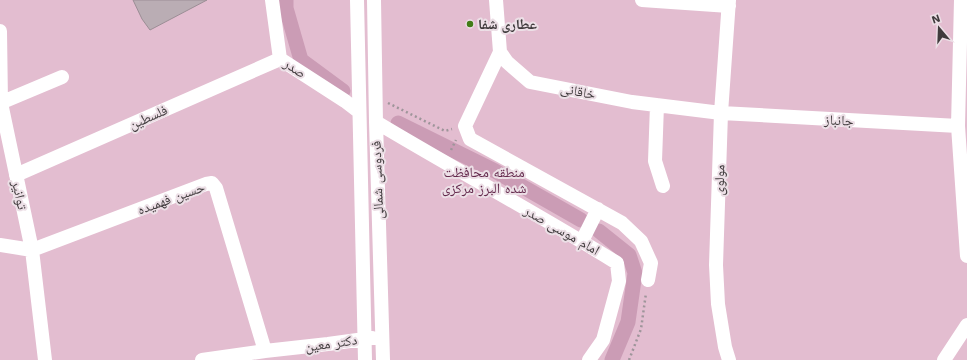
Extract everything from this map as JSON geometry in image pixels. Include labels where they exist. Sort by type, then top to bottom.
[{"type":"street","name":"صدر","points":[[272,0],[280,59],[358,111]]},
{"type":"street","name":"فردوسی شمالی","points":[[357,0],[358,111],[365,360]]},
{"type":"street","name":"فردوسی شمالی","points":[[374,0],[383,360]]},
{"type":"street","points":[[496,0],[500,52],[464,126],[470,139],[622,222],[641,241],[651,264],[648,280]]},
{"type":"street","points":[[642,0],[729,3]]},
{"type":"street","points":[[961,0],[958,126],[964,173],[967,256]]},
{"type":"street","name":"مولوی","points":[[729,3],[721,113],[716,265],[718,304],[725,346],[729,360]]},
{"type":"street","name":"توانیر","points":[[0,31],[0,103],[32,250],[45,360]]},
{"type":"street","name":"خاقانی","points":[[500,52],[507,62],[530,82],[632,102],[721,113]]},
{"type":"street","name":"فلسطین","points":[[16,175],[280,59]]},
{"type":"street","points":[[0,103],[62,77]]},
{"type":"street","points":[[657,105],[655,161],[663,186]]},
{"type":"street","name":"جانباز","points":[[721,113],[958,126]]},
{"type":"street","name":"امام موسی صدر","points":[[376,122],[444,163],[582,241],[617,263],[619,281],[603,340],[589,360]]},
{"type":"street","name":"حسین فهمیده","points":[[32,250],[212,183],[216,188],[265,351]]},
{"type":"street","points":[[582,241],[598,209]]},
{"type":"street","points":[[0,245],[32,250]]},
{"type":"street","points":[[944,360],[967,325]]},
{"type":"street","name":"دکتر معین","points":[[202,360],[364,338],[383,338]]},
{"type":"path","points":[[376,97],[445,131],[464,126]]},
{"type":"path","points":[[444,163],[464,126]]},
{"type":"path","points":[[629,360],[641,329],[648,280]]},
{"type":"green space","name":"منطقه محافظت شده البرز مرکزی","points":[[0,0],[967,0],[967,360],[0,360]]},
{"type":"building","points":[[133,0],[207,0],[150,30],[142,19]]},
{"type":"waterway","points":[[286,0],[286,8],[301,60],[343,91]]},
{"type":"waterway","points":[[398,123],[495,171],[581,220]]},
{"type":"waterway","points":[[599,231],[629,255],[635,273],[628,322],[612,360]]},
{"type":"place","name":"عطاری شفا","points":[[470,24]]}]
